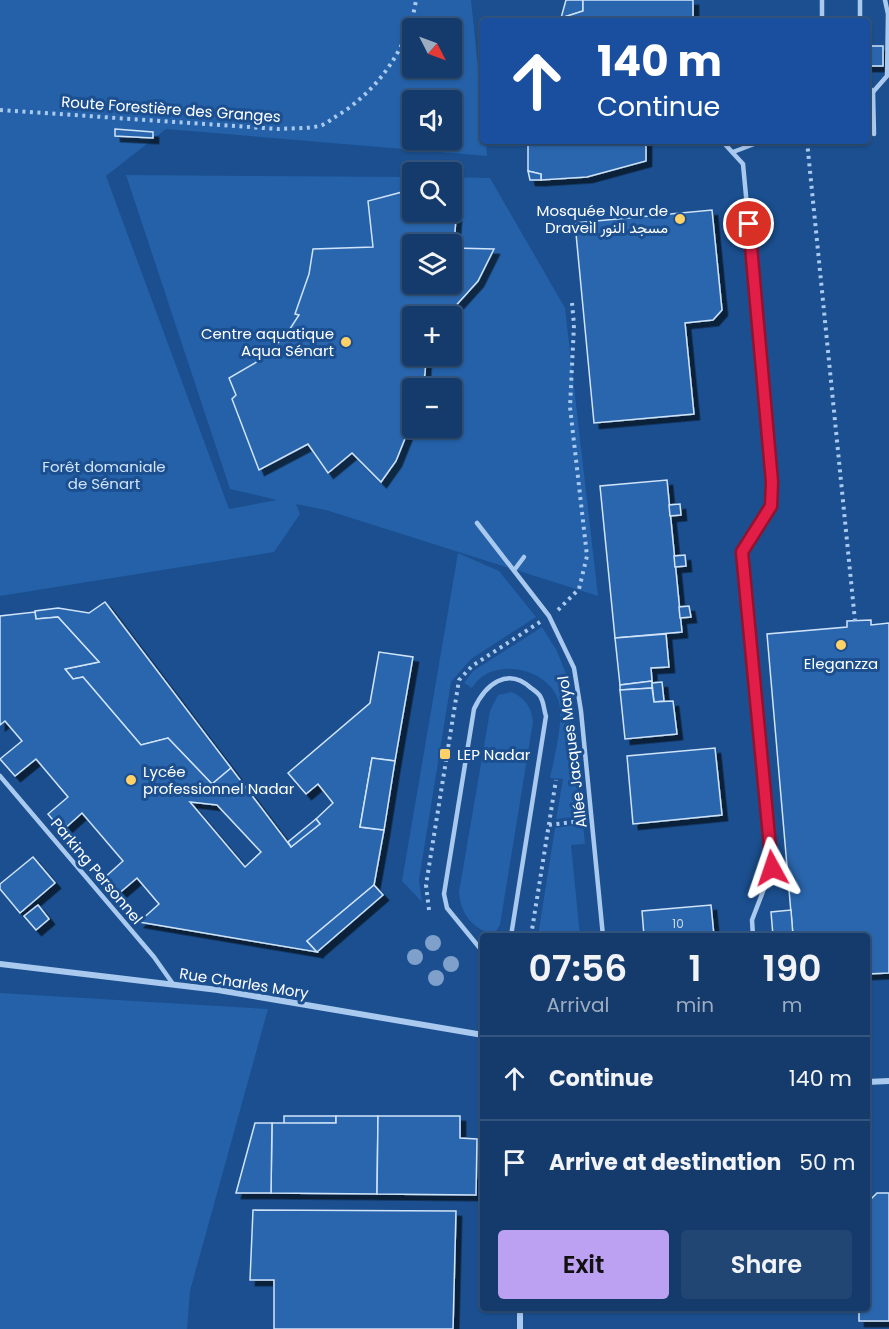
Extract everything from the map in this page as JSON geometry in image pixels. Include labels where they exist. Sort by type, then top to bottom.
[{"type":"street","name":"Rue Charles Mory","points":[[0,964],[218,990],[480,1034]]},
{"type":"street","points":[[870,1082],[889,1081]]},
{"type":"street","points":[[520,1311],[520,1329]]},
{"type":"lane","points":[[822,0],[822,18]]},
{"type":"lane","points":[[860,0],[860,18]]},
{"type":"lane","points":[[873,92],[887,76],[888,14],[885,0]]},
{"type":"lane","points":[[870,88],[873,92],[874,134]]},
{"type":"lane","points":[[725,144],[743,164],[772,471],[771,506],[742,552],[772,868],[752,920],[753,933]]},
{"type":"lane","points":[[732,152],[754,144]]},
{"type":"lane","name":"Allée Jacques Mayol","points":[[477,524],[549,616],[564,641],[579,689],[603,933]]},
{"type":"lane","points":[[514,569],[524,557]]},
{"type":"lane","points":[[480,948],[447,908],[444,894],[474,709],[481,693],[495,681],[510,677],[526,683],[541,697],[546,716],[511,933]]},
{"type":"lane","name":"Parking Personnel","points":[[0,776],[154,957],[173,984]]},
{"type":"path","name":"Route Forestière des Granges","points":[[0,110],[278,129],[321,126],[358,104],[383,75],[401,46],[414,14],[416,0]]},
{"type":"path","points":[[807,144],[855,621]]},
{"type":"path","points":[[429,910],[426,885],[459,680],[472,666],[549,616],[579,589],[587,556],[570,407],[574,325],[572,303]]},
{"type":"path","points":[[531,933],[556,780]]},
{"type":"path","points":[[549,825],[592,820]]},
{"type":"green space","name":"Forêt domaniale de Sénart","points":[[0,0],[471,0],[480,87],[480,144],[486,144],[487,156],[416,150],[462,150],[462,90],[402,90],[402,149],[166,129],[106,176],[229,509],[277,500],[230,489],[126,175],[402,177],[402,222],[462,222],[462,177],[490,178],[565,308],[598,596],[326,510],[296,504],[300,514],[274,552],[0,596]]},
{"type":"green space","points":[[458,553],[499,571],[536,617],[471,659],[451,682],[419,880],[422,902],[402,881]]},
{"type":"green space","points":[[542,627],[557,651],[568,679],[582,816],[556,819],[563,779],[550,778],[560,717],[558,699],[552,688],[531,673],[504,669],[481,678],[472,688],[464,683],[473,671]]},
{"type":"green space","points":[[512,692],[521,698],[531,712],[533,722],[500,925],[495,933],[490,933],[479,929],[469,919],[462,906],[459,892],[490,711],[498,695]]},
{"type":"green space","points":[[583,824],[585,844],[571,845],[580,933],[538,933],[555,828]]},
{"type":"green space","points":[[0,993],[268,1009],[190,1291],[187,1329],[0,1329]]},
{"type":"building","points":[[566,0],[583,0],[583,11],[561,18]]},
{"type":"building","points":[[583,0],[693,0],[693,18],[561,18],[583,11]]},
{"type":"building","points":[[870,46],[883,46],[883,66],[870,66]]},
{"type":"building","points":[[115,129],[153,132],[153,138],[115,136]]},
{"type":"building","points":[[528,144],[646,144],[646,161],[587,177],[541,180],[541,174],[528,171]]},
{"type":"building","points":[[528,171],[541,174],[541,180],[530,180]]},
{"type":"building","name":"Centre aquatique Aqua Sénart","points":[[402,192],[402,222],[456,222],[455,234],[402,234],[402,294],[462,294],[462,248],[494,249],[478,281],[456,306],[402,306],[402,366],[425,366],[425,374],[424,378],[402,378],[402,438],[405,438],[396,461],[381,482],[352,453],[328,473],[308,444],[259,470],[232,399],[236,395],[229,378],[260,360],[286,335],[299,315],[295,314],[309,274],[313,249],[373,247],[368,201]]},
{"type":"building","points":[[712,210],[722,310],[713,320],[685,323],[694,414],[594,423],[575,223]]},
{"type":"building","points":[[667,480],[682,632],[615,638],[600,486]]},
{"type":"building","points":[[680,504],[681,515],[670,516],[669,505]]},
{"type":"building","points":[[685,555],[686,566],[675,567],[674,556]]},
{"type":"building","points":[[105,602],[231,768],[212,784],[168,738],[141,745],[83,677],[73,679],[65,669],[99,662],[58,617],[36,619],[35,611],[58,608],[89,613]]},
{"type":"building","points":[[689,606],[691,617],[680,618],[679,607]]},
{"type":"building","name":"Lycée professionnel Nadar","points":[[35,612],[36,619],[58,617],[99,662],[65,669],[73,679],[83,677],[141,745],[168,738],[212,784],[231,768],[291,847],[320,824],[316,819],[333,803],[318,784],[306,794],[288,773],[370,703],[379,652],[413,657],[395,761],[372,758],[360,827],[384,830],[374,885],[307,941],[317,952],[139,922],[159,904],[137,878],[117,895],[103,879],[123,861],[82,813],[62,831],[48,814],[68,797],[36,759],[15,776],[0,759],[22,741],[5,721],[0,725],[0,616]],"holes":[[[190,802],[217,805],[261,852],[245,867]]]},
{"type":"building","points":[[871,620],[871,625],[889,623],[889,973],[870,974],[870,933],[793,933],[767,634],[847,627],[847,621]]},
{"type":"building","points":[[666,634],[669,667],[651,668],[652,681],[620,685],[615,638]]},
{"type":"building","points":[[652,681],[652,688],[620,690],[620,685]]},
{"type":"building","points":[[662,682],[664,701],[654,702],[652,683]]},
{"type":"building","points":[[652,688],[654,702],[673,701],[677,734],[625,739],[620,690]]},
{"type":"building","points":[[715,748],[722,815],[633,824],[627,756]]},
{"type":"building","points":[[372,758],[395,761],[384,830],[360,827]]},
{"type":"building","points":[[316,819],[320,824],[291,847],[288,842]]},
{"type":"building","points":[[33,857],[55,883],[20,913],[0,889],[0,884]]},
{"type":"building","points":[[374,885],[383,895],[317,952],[307,941]]},
{"type":"building","points":[[38,905],[49,919],[36,930],[24,916]]},
{"type":"building","points":[[711,905],[714,933],[644,933],[642,911]]},
{"type":"building","points":[[791,910],[793,933],[773,933],[771,912]]},
{"type":"building","points":[[284,1116],[336,1116],[336,1123],[284,1124]]},
{"type":"building","points":[[336,1116],[378,1116],[377,1194],[271,1193],[272,1123],[336,1123]]},
{"type":"building","points":[[378,1116],[460,1116],[460,1138],[477,1139],[476,1195],[377,1194]]},
{"type":"building","points":[[255,1123],[272,1123],[271,1193],[236,1193]]},
{"type":"building","points":[[877,1193],[889,1193],[889,1321],[859,1321],[859,1311],[870,1311],[870,1196],[872,1198]]},
{"type":"building","points":[[253,1210],[456,1211],[453,1329],[274,1329],[274,1280],[250,1280]]},
{"type":"place","name":"Mosquée Nour de Draveil مسجد النور","points":[[680,219]]},
{"type":"place","name":"Centre aquatique Aqua Sénart","points":[[346,342]]},
{"type":"place","name":"Eleganzza","points":[[841,645]]},
{"type":"place","name":"LEP Nadar","points":[[445,754]]},
{"type":"place","name":"Lycée professionnel Nadar","points":[[131,780]]},
{"type":"route","points":[[749,224],[772,482],[771,506],[742,552],[772,868]]}]
